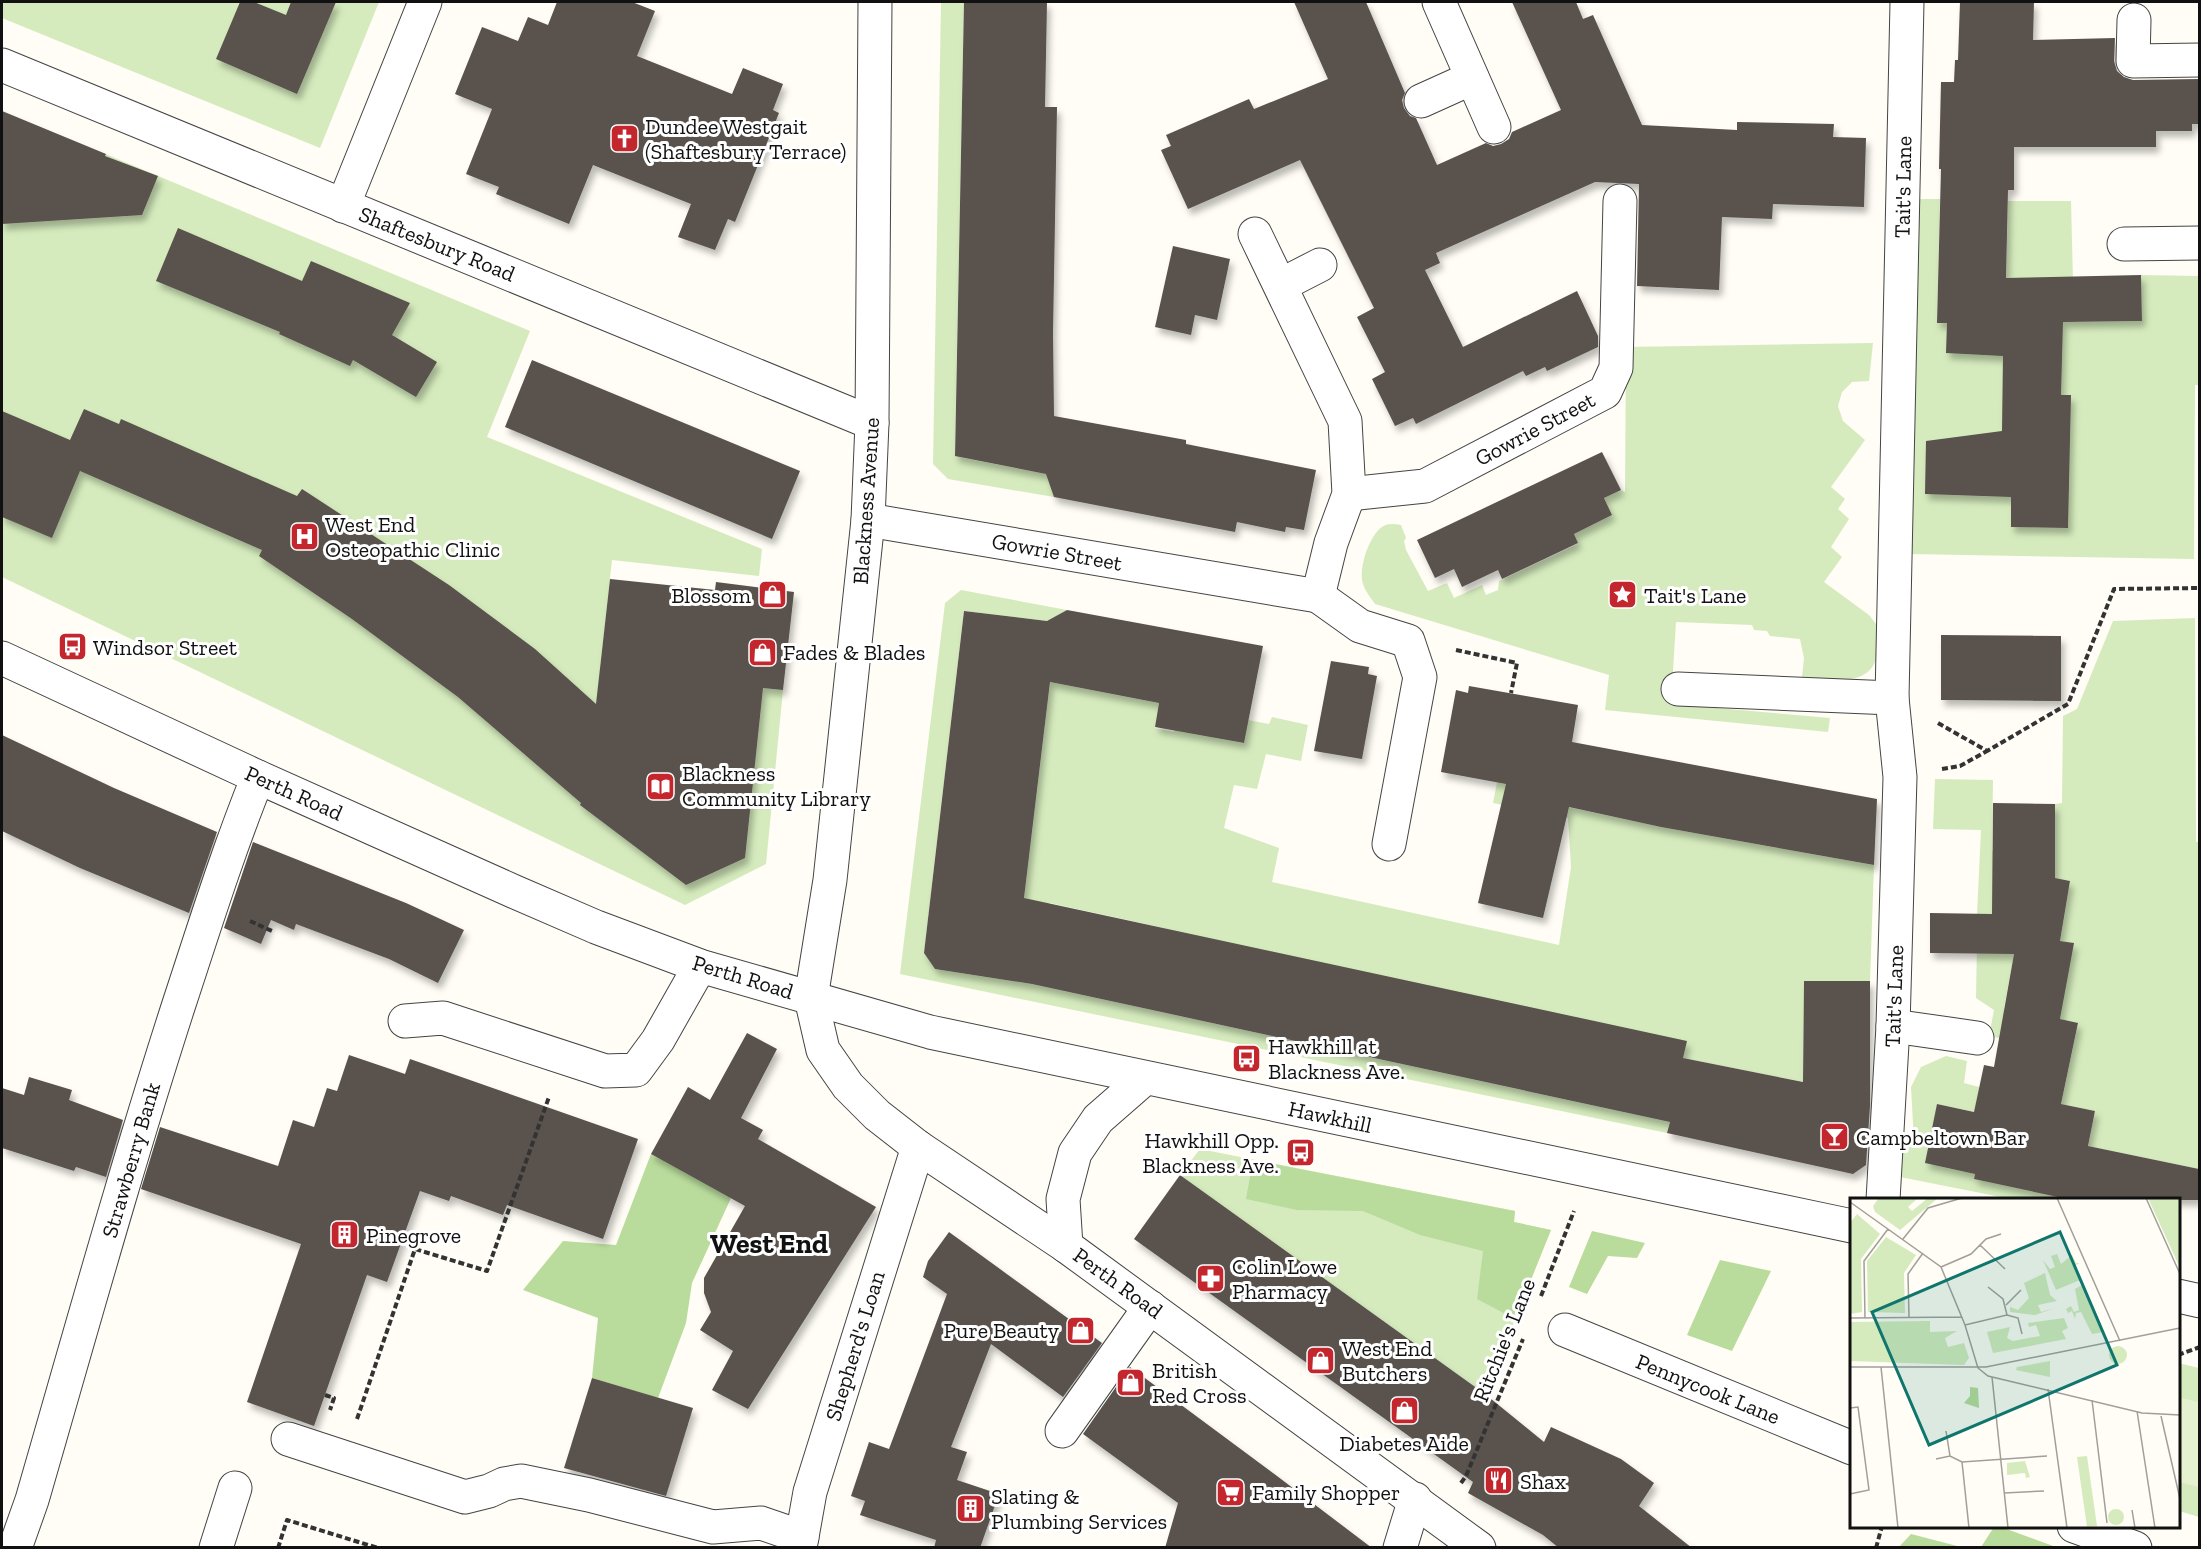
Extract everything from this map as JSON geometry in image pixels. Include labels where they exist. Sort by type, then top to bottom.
[{"type":"street","points":[[343,206],[424,2]]},
{"type":"street","name":"Blackness Avenue","points":[[811,998],[830,880],[868,520],[872,423],[875,2]]},
{"type":"street","points":[[1438,2],[1494,127]]},
{"type":"street","name":"Tait's Lane","points":[[1883,1198],[1893,1026],[1900,777],[1893,698],[1907,2]]},
{"type":"street","points":[[2134,20],[2133,61],[2199,60]]},
{"type":"street","name":"Shaftesbury Road","points":[[2,65],[872,423]]},
{"type":"street","points":[[1422,101],[1472,78]]},
{"type":"street","name":"Gowrie Street","points":[[1349,494],[1425,486],[1605,392],[1616,368],[1620,201]]},
{"type":"street","points":[[1256,234],[1345,421],[1349,494],[1331,543],[1318,596]]},
{"type":"street","points":[[2124,244],[2199,243]]},
{"type":"street","points":[[1281,285],[1320,266]]},
{"type":"street","name":"Gowrie Street","points":[[868,520],[1318,596],[1360,626],[1408,641]]},
{"type":"street","points":[[1389,843],[1420,677],[1408,641]]},
{"type":"street","name":"Perth Road","points":[[2,657],[258,777],[597,927],[700,966],[811,998],[823,1050],[848,1086],[877,1115],[918,1147],[1066,1246],[1479,1548]]},
{"type":"street","points":[[1678,688],[1893,698]]},
{"type":"street","name":"Strawberry Bank","points":[[15,1548],[35,1489],[146,1106],[215,894],[258,777]]},
{"type":"street","points":[[405,1021],[443,1018],[604,1071],[636,1070],[658,1040],[700,966]]},
{"type":"street","name":"Hawkhill","points":[[811,998],[930,1032],[1850,1226]]},
{"type":"street","points":[[1893,1026],[1977,1038]]},
{"type":"street","points":[[1066,1246],[1064,1199],[1075,1153],[1098,1119],[1145,1078]]},
{"type":"street","name":"Shepherd's Loan","points":[[801,1542],[810,1492],[918,1147]]},
{"type":"street","points":[[2180,1296],[2199,1300]]},
{"type":"street","points":[[1062,1431],[1150,1307]]},
{"type":"street","name":"Pennycook Lane","points":[[1565,1330],[1850,1448]]},
{"type":"street","points":[[288,1438],[465,1497],[521,1481],[589,1495],[713,1527],[761,1523],[801,1542]]},
{"type":"street","points":[[216,1548],[235,1488]]},
{"type":"street","points":[[1400,1548],[1425,1507]]},
{"type":"street","points":[[2077,1528],[2135,1548]]},
{"type":"path","points":[[1900,777],[1960,766],[2068,704],[2114,589],[2199,588]]},
{"type":"path","points":[[1408,641],[1517,663],[1511,693]]},
{"type":"path","points":[[1893,698],[1988,751]]},
{"type":"path","points":[[342,1456],[369,1389],[415,1249],[487,1271],[563,1056]]},
{"type":"path","name":"Ritchie's Lane","points":[[1540,1298],[1589,1171]]},
{"type":"path","name":"Ritchie's Lane","points":[[1425,1507],[1466,1476],[1527,1330]]},
{"type":"path","points":[[2180,1354],[2199,1347]]},
{"type":"path","points":[[325,1395],[334,1398],[330,1411]]},
{"type":"path","points":[[278,1548],[287,1520],[378,1548]]},
{"type":"path","points":[[1876,1548],[1882,1528]]},
{"type":"green space","points":[[2,2],[379,2],[320,148],[2,18]]},
{"type":"green space","points":[[941,2],[964,2],[955,450],[963,458],[1053,475],[1054,497],[948,479],[933,464]]},
{"type":"green space","points":[[2,111],[530,331],[487,437],[762,549],[759,576],[612,560],[600,669],[783,690],[766,864],[685,905],[2,577]]},
{"type":"green space","points":[[1916,199],[1940,199],[1937,323],[2005,325],[2008,201],[2071,201],[2074,322],[2142,321],[2141,275],[2199,276],[2200,385],[2195,385],[2194,559],[1910,554]]},
{"type":"green space","points":[[1873,343],[1869,381],[1852,382],[1842,392],[1838,406],[1843,421],[1865,440],[1831,487],[1845,499],[1838,509],[1849,519],[1831,547],[1842,557],[1824,582],[1869,615],[1880,629],[1878,650],[1870,670],[1853,679],[1831,680],[1802,677],[1804,658],[1800,639],[1770,636],[1767,631],[1754,630],[1752,625],[1676,622],[1671,704],[1830,718],[1828,732],[1605,710],[1609,675],[1375,604],[1365,589],[1362,570],[1366,553],[1377,531],[1387,525],[1401,525],[1406,538],[1404,541],[1406,550],[1428,591],[1447,583],[1454,598],[1482,585],[1486,595],[1498,590],[1499,581],[1578,544],[1574,534],[1612,515],[1604,498],[1621,490],[1625,492],[1626,347]]},
{"type":"green space","points":[[961,590],[1067,610],[1058,615],[1056,622],[964,611],[924,953],[935,969],[1032,984],[1670,1122],[1667,1133],[900,974],[945,603]]},
{"type":"green space","points":[[2195,618],[2196,842],[2200,842],[2199,1169],[2088,1146],[2095,1111],[2061,1104],[2078,1024],[2060,1019],[2073,943],[2060,941],[2070,881],[2013,870],[2002,930],[1977,914],[1981,830],[1933,829],[1935,779],[1993,780],[1992,851],[2054,852],[2055,804],[2062,803],[2063,716],[2077,709],[2113,621]]},
{"type":"green space","points":[[1050,682],[1159,703],[1155,728],[1174,732],[1179,706],[1221,714],[1216,738],[1243,743],[1248,720],[1269,724],[1272,717],[1308,725],[1301,761],[1266,754],[1257,789],[1234,785],[1224,828],[1279,848],[1272,882],[1559,945],[1571,867],[1568,818],[1493,803],[1501,762],[1567,807],[1662,827],[1874,865],[1870,981],[1804,981],[1803,1082],[1683,1058],[1155,926],[1050,903],[1022,914]]},
{"type":"green space","points":[[1977,942],[2015,949],[2004,1008],[2018,1042],[1989,1036],[1994,1010],[1976,998]]},
{"type":"green space","points":[[1946,1056],[1967,1061],[1964,1083],[1979,1087],[2003,1118],[1937,1104],[1975,1174],[1974,1179],[2067,1198],[2006,1198],[1895,1176],[1897,1153],[1914,1142],[1911,1087],[1921,1067]]},
{"type":"green space","points":[[1200,1149],[1515,1211],[1514,1222],[1551,1230],[1485,1394],[1180,1175]]},
{"type":"green space","points":[[651,1154],[731,1198],[692,1283],[686,1323],[658,1398],[592,1378],[598,1318],[523,1290],[563,1241],[616,1245]]},
{"type":"green space","points":[[1253,1160],[1515,1211],[1514,1222],[1551,1230],[1515,1319],[1477,1299],[1483,1251],[1420,1235],[1363,1211],[1297,1210],[1246,1199]]},
{"type":"green space","points":[[1592,1231],[1645,1243],[1637,1258],[1608,1256],[1587,1294],[1569,1287]]},
{"type":"green space","points":[[1720,1260],[1771,1271],[1732,1351],[1687,1335]]},
{"type":"green space","points":[[2180,1363],[2199,1368],[2199,1517],[2180,1511]]},
{"type":"green space","points":[[2180,1398],[2199,1402],[2199,1487],[2180,1482]]},
{"type":"green space","points":[[1993,1528],[2004,1528],[2056,1547],[1981,1547]]},
{"type":"green space","points":[[1911,1534],[1961,1547],[1899,1547]]},
{"type":"building","points":[[240,2],[254,2],[286,15],[291,2],[336,2],[297,94],[216,59]]},
{"type":"building","name":"Dundee Westgait (Shaftesbury Terrace)","points":[[557,2],[632,2],[655,11],[637,56],[732,94],[743,68],[783,84],[773,110],[779,113],[735,222],[728,219],[715,250],[678,237],[691,204],[593,165],[569,224],[496,194],[499,187],[466,174],[492,109],[455,94],[482,27],[518,41],[528,17],[548,25]]},
{"type":"building","points":[[964,2],[1047,2],[1045,107],[1057,107],[1053,333],[1054,416],[1186,440],[1186,444],[1316,470],[1304,530],[1286,527],[1285,532],[1237,522],[1235,532],[1054,497],[1046,474],[955,456]]},
{"type":"building","points":[[1294,2],[1366,2],[1405,93],[1402,100],[1404,108],[1410,116],[1416,118],[1437,165],[1486,143],[1493,146],[1501,144],[1509,139],[1512,132],[1561,110],[1512,2],[1576,2],[1583,19],[1593,15],[1642,125],[1737,130],[1737,122],[1834,124],[1833,137],[1866,138],[1864,207],[1773,204],[1772,219],[1722,217],[1719,290],[1637,286],[1639,184],[1595,182],[1436,253],[1440,263],[1425,270],[1463,347],[1577,291],[1598,336],[1598,347],[1547,371],[1545,367],[1526,376],[1523,371],[1416,424],[1413,418],[1395,426],[1372,379],[1385,372],[1357,317],[1374,308],[1300,160],[1188,209],[1161,150],[1171,146],[1166,135],[1249,99],[1254,109],[1328,79]]},
{"type":"building","points":[[1960,2],[2034,2],[2033,40],[2115,38],[2114,61],[2117,71],[2124,77],[2133,80],[2199,79],[2199,124],[2192,124],[2192,131],[2156,131],[2156,147],[2014,147],[2014,190],[2008,190],[2006,278],[2141,275],[2142,321],[2063,322],[2061,395],[2071,395],[2068,528],[2011,527],[2011,497],[1925,494],[1926,441],[2002,431],[2003,356],[1946,353],[1947,323],[1937,323],[1941,82],[1954,82],[1955,60],[1958,60]]},
{"type":"building","points":[[2,111],[106,154],[105,156],[158,176],[142,215],[2,224]]},
{"type":"building","points":[[178,228],[302,281],[311,261],[410,303],[392,335],[437,362],[416,397],[353,360],[350,366],[279,334],[280,332],[156,281]]},
{"type":"building","points":[[1173,246],[1230,259],[1217,320],[1195,315],[1191,335],[1155,327]]},
{"type":"building","points":[[532,360],[800,471],[772,539],[505,427]]},
{"type":"building","points":[[84,409],[119,424],[121,419],[297,496],[302,489],[449,585],[535,649],[596,704],[610,579],[715,590],[716,582],[794,592],[783,690],[763,688],[745,858],[686,885],[580,805],[581,803],[458,697],[352,619],[259,556],[262,550],[80,471],[52,538],[2,517],[2,411],[70,440]]},
{"type":"building","points":[[1602,452],[1621,490],[1604,498],[1612,515],[1574,534],[1578,543],[1502,579],[1498,570],[1462,587],[1454,569],[1435,578],[1417,540]]},
{"type":"building","points":[[1067,610],[1263,646],[1244,743],[1155,727],[1159,703],[1050,682],[1024,898],[1687,1041],[1683,1058],[1803,1082],[1804,981],[1870,981],[1870,1106],[1866,1165],[1853,1174],[1667,1133],[1670,1122],[1032,984],[935,969],[924,953],[964,611],[1047,621]]},
{"type":"building","points":[[1941,635],[2061,636],[2061,701],[1941,700]]},
{"type":"building","points":[[1331,661],[1369,667],[1368,674],[1377,676],[1362,759],[1314,751]]},
{"type":"building","points":[[1469,686],[1578,705],[1572,742],[1877,799],[1874,865],[1661,827],[1569,807],[1543,918],[1478,903],[1506,784],[1441,772],[1456,690],[1468,693]]},
{"type":"building","points":[[2,735],[114,788],[217,832],[189,913],[80,868],[2,831]]},
{"type":"building","points":[[1993,803],[2055,804],[2055,878],[2070,881],[2060,941],[2074,943],[2060,1019],[2078,1023],[2061,1104],[2095,1111],[2088,1146],[2199,1169],[2199,1200],[2063,1198],[1974,1179],[1975,1174],[1925,1163],[1937,1104],[1974,1112],[1984,1065],[1994,1067],[2014,954],[1930,953],[1930,913],[1992,914]]},
{"type":"building","points":[[253,842],[406,903],[464,930],[438,983],[389,959],[296,924],[294,930],[271,920],[261,944],[224,928]]},
{"type":"building","points":[[747,1033],[777,1049],[741,1118],[763,1130],[758,1139],[876,1207],[748,1409],[712,1390],[733,1351],[700,1330],[711,1312],[704,1293],[704,1278],[745,1206],[651,1154],[688,1087],[710,1100]]},
{"type":"building","name":"Pinegrove","points":[[349,1055],[405,1074],[410,1059],[638,1139],[603,1239],[507,1205],[503,1215],[451,1196],[449,1201],[420,1191],[387,1282],[367,1275],[314,1426],[247,1402],[301,1244],[141,1189],[160,1127],[278,1166],[293,1120],[314,1127],[327,1088],[337,1091]]},
{"type":"building","points":[[29,1077],[72,1090],[69,1100],[123,1120],[106,1177],[76,1167],[74,1171],[2,1148],[2,1088],[24,1095]]},
{"type":"building","points":[[1180,1175],[1485,1394],[1544,1442],[1551,1427],[1621,1459],[1654,1483],[1639,1506],[1692,1548],[1559,1548],[1543,1535],[1468,1493],[1473,1482],[1134,1239]]},
{"type":"building","points":[[949,1232],[1102,1343],[1063,1397],[991,1344],[951,1447],[967,1452],[957,1480],[999,1494],[980,1548],[934,1548],[936,1540],[860,1515],[865,1501],[851,1496],[869,1442],[889,1449],[947,1294],[923,1277],[928,1261]]},
{"type":"building","points":[[1130,1367],[1372,1548],[1165,1548],[1178,1503],[1083,1434]]},
{"type":"building","points":[[592,1378],[693,1408],[666,1496],[564,1468]]},
{"type":"place","name":"Dundee Westgait (Shaftesbury Terrace)","points":[[624,139]]},
{"type":"place","name":"West End Osteopathic Clinic","points":[[304,537]]},
{"type":"place","name":"Blossom","points":[[772,595]]},
{"type":"place","name":"Tait's Lane","points":[[1623,595]]},
{"type":"place","name":"Windsor Street","points":[[72,647]]},
{"type":"place","name":"Fades & Blades","points":[[762,652]]},
{"type":"place","name":"Blackness Community Library","points":[[661,786]]},
{"type":"place","name":"Hawkhill at Blackness Ave.","points":[[1247,1059]]},
{"type":"place","name":"Campbeltown Bar","points":[[1835,1137]]},
{"type":"place","name":"Hawkhill Opp. Blackness Ave.","points":[[1300,1153]]},
{"type":"place","name":"Pinegrove","points":[[345,1235]]},
{"type":"place","name":"Colin Lowe Pharmacy","points":[[1211,1279]]},
{"type":"place","name":"Pure Beauty","points":[[1080,1330]]},
{"type":"place","name":"West End Butchers","points":[[1321,1361]]},
{"type":"place","name":"British Red Cross","points":[[1131,1383]]},
{"type":"place","name":"Diabetes Aide","points":[[1404,1411]]},
{"type":"place","name":"Shax","points":[[1499,1481]]},
{"type":"place","name":"Family Shopper","points":[[1231,1492]]},
{"type":"place","name":"Slating & Plumbing Services","points":[[970,1509]]},
{"type":"district","name":"West End","points":[[769,1243]]}]
